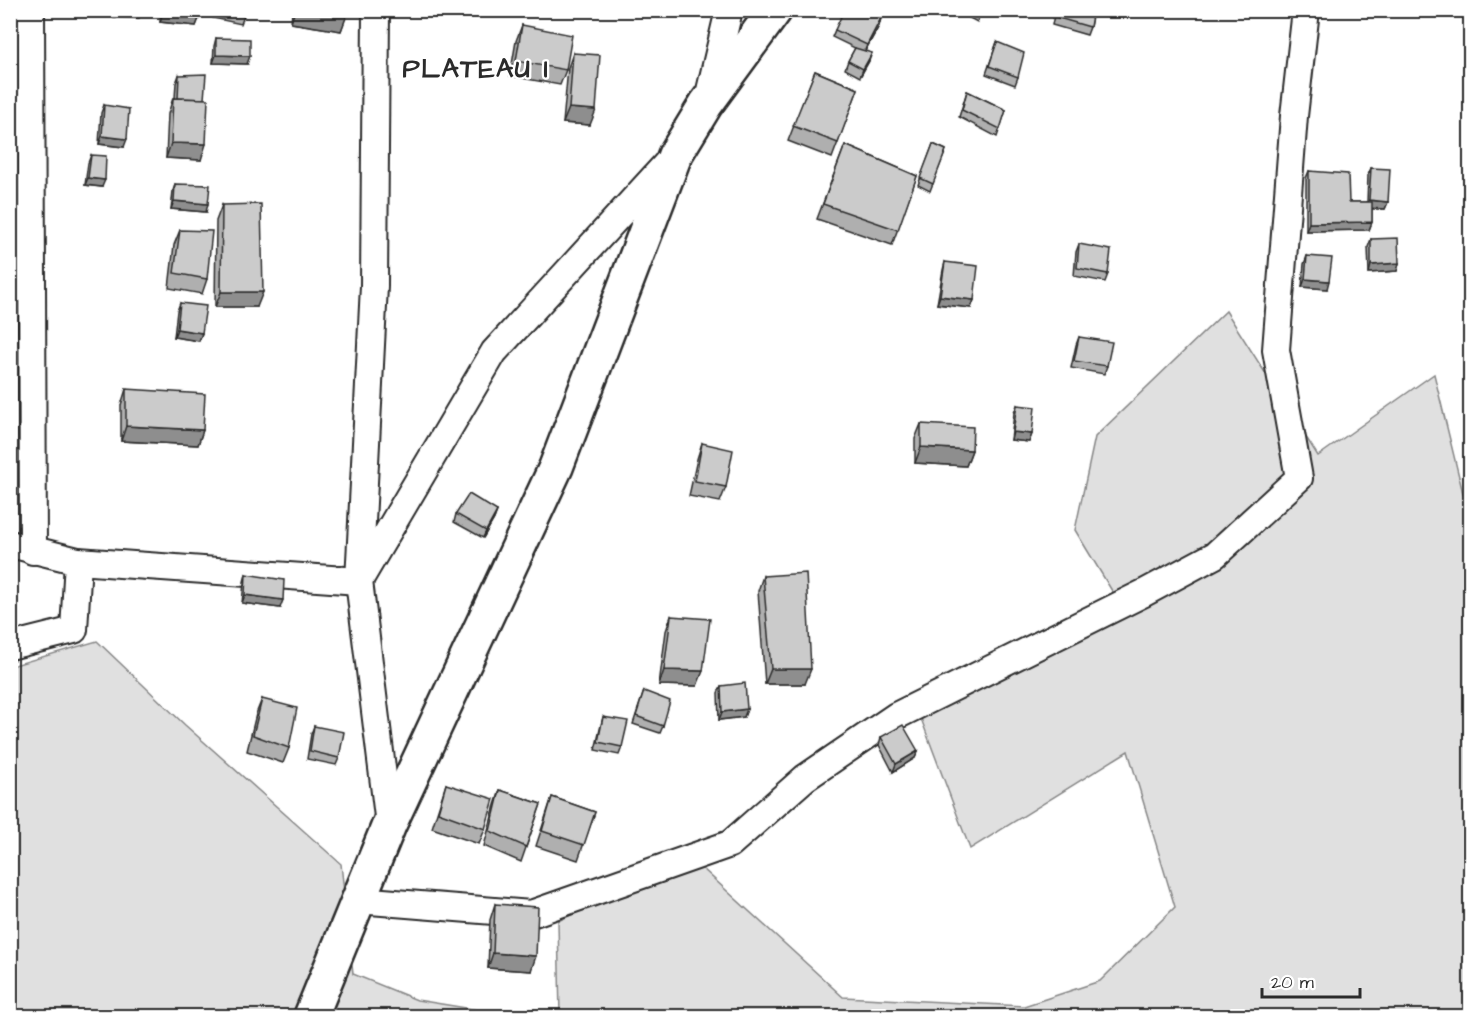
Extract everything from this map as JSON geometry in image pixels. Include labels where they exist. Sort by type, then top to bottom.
[{"type":"street","points":[[31,10],[20,41],[22,547],[78,561],[359,581]]},
{"type":"street","points":[[376,10],[374,286],[359,581],[389,825]]},
{"type":"street","points":[[706,104],[729,10]]},
{"type":"street","points":[[311,1017],[389,825],[556,467],[675,155],[706,104],[775,10]]},
{"type":"street","points":[[358,900],[531,914],[730,844],[805,778],[896,716],[1144,593],[1215,555],[1263,513],[1299,478],[1276,350],[1293,128],[1306,10]]},
{"type":"street","points":[[359,581],[494,352],[675,155]]},
{"type":"street","points":[[10,646],[75,630],[78,561]]},
{"type":"shaded area","points":[[1226,311],[1318,456],[1434,374],[1470,522],[1470,1016],[560,1016],[558,921],[691,858],[843,997],[1024,1006],[1100,981],[1175,907],[1128,751],[970,849],[914,700],[1120,604],[1075,530],[1095,437]]},
{"type":"shaded area","points":[[97,641],[185,725],[341,864],[353,974],[417,1000],[515,1016],[11,1016],[11,666]]},
{"type":"building","points":[[313,10],[348,10],[347,15]]},
{"type":"building","points":[[844,10],[867,10],[881,18],[867,45],[835,30]]},
{"type":"building","points":[[1056,10],[1093,10],[1090,27],[1055,17]]},
{"type":"building","points":[[522,25],[572,35],[566,70],[516,61]]},
{"type":"building","points":[[216,38],[250,39],[250,56],[216,55]]},
{"type":"building","points":[[997,42],[1024,53],[1018,77],[989,66]]},
{"type":"building","points":[[855,48],[872,53],[863,69],[848,61]]},
{"type":"building","points":[[573,53],[600,55],[596,110],[569,108]]},
{"type":"building","points":[[815,71],[858,89],[838,143],[793,126]]},
{"type":"building","points":[[206,74],[204,99],[178,98],[179,75]]},
{"type":"building","points":[[967,91],[1006,110],[1000,129],[962,110]]},
{"type":"building","points":[[173,98],[208,99],[206,144],[171,143]]},
{"type":"building","points":[[104,105],[129,109],[127,139],[102,136]]},
{"type":"building","points":[[933,144],[946,150],[933,184],[920,178]]},
{"type":"building","points":[[845,145],[917,176],[898,230],[823,204]]},
{"type":"building","points":[[91,155],[106,156],[105,180],[88,178]]},
{"type":"building","points":[[1371,168],[1390,169],[1388,202],[1369,200]]},
{"type":"building","points":[[1309,171],[1348,174],[1349,202],[1372,202],[1372,222],[1309,223]]},
{"type":"building","points":[[175,184],[210,185],[208,204],[174,201]]},
{"type":"building","points":[[261,204],[263,292],[221,292],[222,205]]},
{"type":"building","points":[[180,230],[212,231],[207,279],[174,273]]},
{"type":"building","points":[[1398,238],[1399,263],[1371,265],[1371,239]]},
{"type":"building","points":[[1079,244],[1111,250],[1108,274],[1077,268]]},
{"type":"building","points":[[1307,256],[1332,258],[1329,281],[1305,279]]},
{"type":"building","points":[[945,262],[978,266],[974,300],[940,296]]},
{"type":"building","points":[[180,303],[206,306],[202,333],[177,329]]},
{"type":"building","points":[[1079,337],[1112,342],[1107,366],[1074,361]]},
{"type":"building","points":[[126,389],[205,394],[203,430],[126,426]]},
{"type":"building","points":[[1017,405],[1035,407],[1032,434],[1013,432]]},
{"type":"building","points":[[921,424],[973,427],[972,450],[921,447]]},
{"type":"building","points":[[702,443],[733,450],[726,487],[695,481]]},
{"type":"building","points":[[469,494],[497,511],[486,531],[456,514]]},
{"type":"building","points":[[806,573],[811,669],[771,669],[763,576]]},
{"type":"building","points":[[246,574],[284,580],[283,600],[245,595]]},
{"type":"building","points":[[671,616],[710,619],[703,671],[664,670]]},
{"type":"building","points":[[745,683],[747,709],[722,712],[721,686]]},
{"type":"building","points":[[644,691],[670,701],[663,726],[636,716]]},
{"type":"building","points":[[262,699],[297,708],[289,748],[253,735]]},
{"type":"building","points":[[603,717],[628,721],[622,747],[598,742]]},
{"type":"building","points":[[903,725],[918,751],[896,764],[881,737]]},
{"type":"building","points":[[314,726],[344,732],[339,758],[310,751]]},
{"type":"building","points":[[446,784],[494,799],[485,829],[438,812]]},
{"type":"building","points":[[500,790],[541,804],[526,847],[490,831]]},
{"type":"building","points":[[552,797],[595,812],[584,845],[542,831]]},
{"type":"building","points":[[495,904],[538,907],[536,956],[493,953]]},
{"type":"district","name":"PLATEAU I","points":[[476,69]]}]
